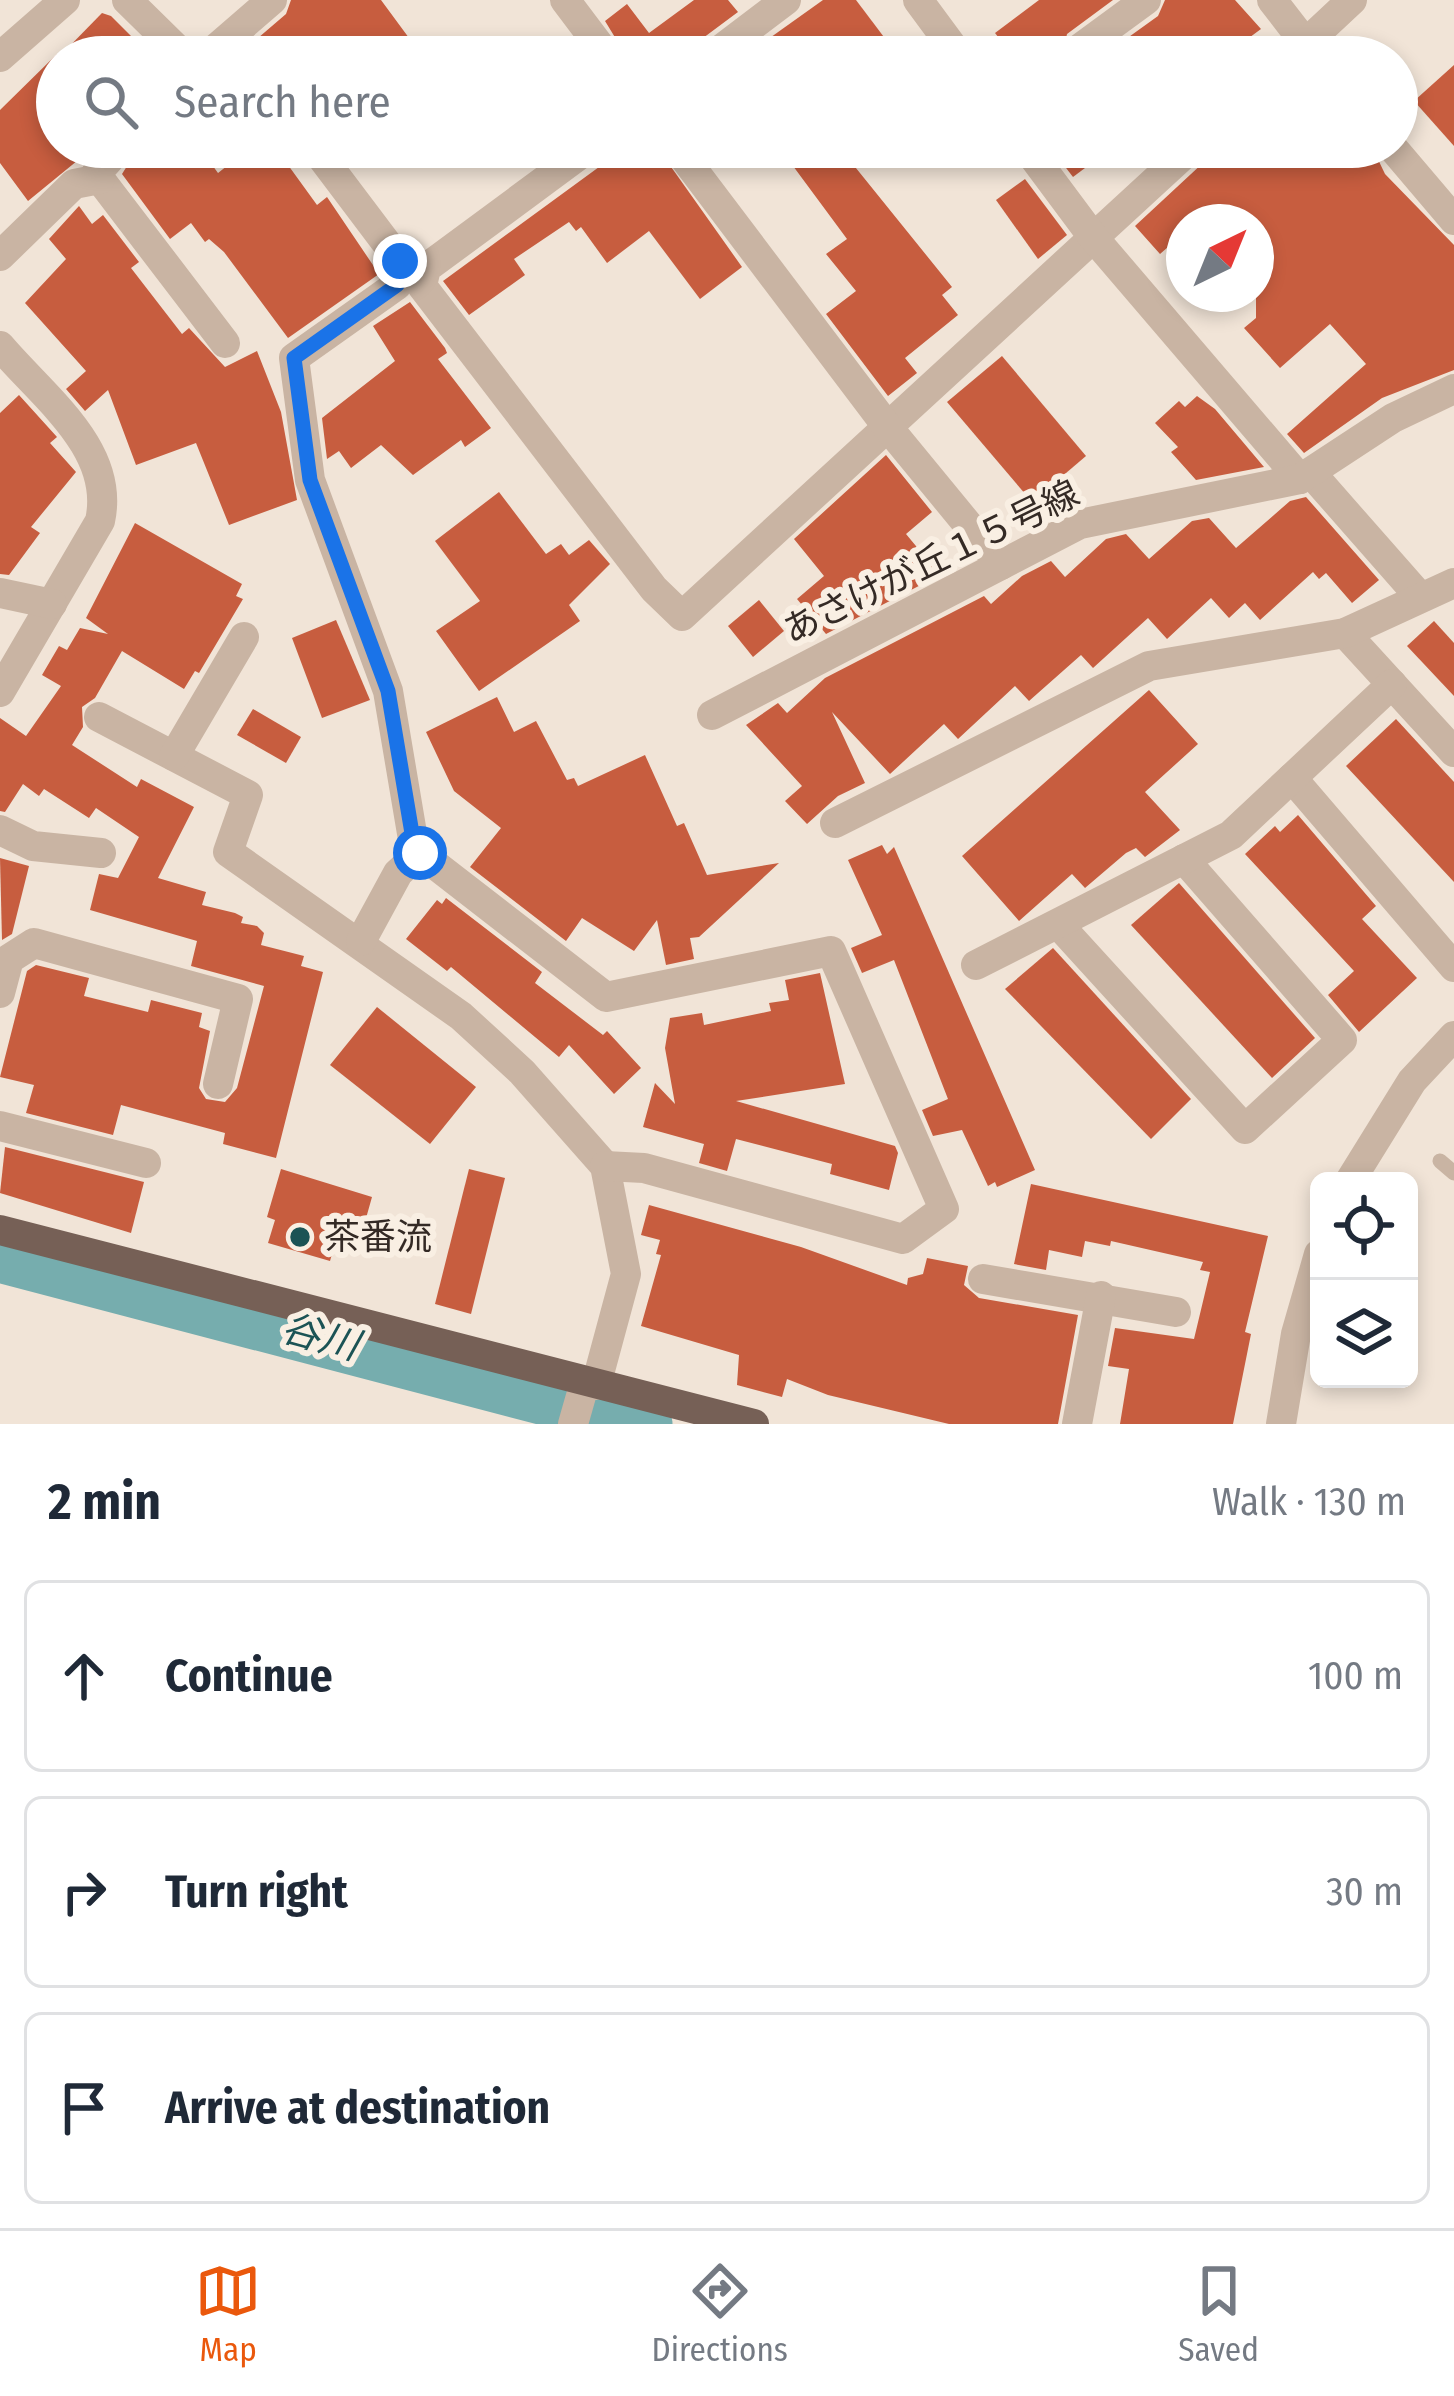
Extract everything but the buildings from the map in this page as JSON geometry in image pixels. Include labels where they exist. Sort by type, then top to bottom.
[{"type":"main road","points":[[0,1229],[582,1400],[754,1424]]},
{"type":"street","points":[[0,57],[65,0]]},
{"type":"street","points":[[127,0],[164,36]]},
{"type":"street","points":[[245,36],[272,0]]},
{"type":"street","points":[[565,0],[592,36]]},
{"type":"street","points":[[739,36],[786,0]]},
{"type":"street","points":[[918,0],[945,36]]},
{"type":"street","points":[[1097,36],[1146,0]]},
{"type":"street","points":[[1272,0],[1294,36]]},
{"type":"street","points":[[1319,36],[1352,0]]},
{"type":"street","points":[[101,168],[96,174],[225,344]]},
{"type":"street","points":[[330,168],[676,615],[686,614],[1169,168]]},
{"type":"street","points":[[416,857],[388,691],[310,480],[294,358],[562,168]]},
{"type":"street","points":[[692,168],[886,425],[1001,565]]},
{"type":"street","points":[[1042,168],[1093,237],[1305,476],[1420,597]]},
{"type":"street","points":[[1410,168],[1454,220]]},
{"type":"street","points":[[0,256],[74,184],[100,179]]},
{"type":"street","points":[[0,692],[100,521],[106,494],[86,442],[4,357]]},
{"type":"street","name":"あさけが丘１５号線","points":[[712,715],[1079,524],[1305,476],[1394,418],[1454,389]]},
{"type":"street","points":[[835,823],[1149,666],[1345,633],[1454,584]]},
{"type":"street","points":[[0,593],[52,604]]},
{"type":"street","points":[[1345,633],[1454,752]]},
{"type":"street","points":[[174,755],[244,637]]},
{"type":"street","points":[[976,965],[1231,835],[1392,684]]},
{"type":"street","points":[[99,717],[248,795],[227,852],[361,941],[461,1016],[522,1072],[604,1166],[626,1274],[582,1400]]},
{"type":"street","points":[[1292,778],[1454,967]]},
{"type":"street","points":[[0,830],[32,846],[101,854]]},
{"type":"street","points":[[361,941],[398,873],[420,853],[606,998],[831,951],[944,1209],[903,1239],[644,1168],[604,1166]]},
{"type":"street","points":[[1058,923],[1245,1130],[1342,1040],[1184,859]]},
{"type":"street","points":[[0,993],[9,959],[34,943],[238,999],[218,1084]]},
{"type":"street","points":[[1356,1172],[1412,1081],[1454,1036]]},
{"type":"street","points":[[0,1126],[146,1162]]},
{"type":"street","points":[[983,1279],[1176,1312]]},
{"type":"street","points":[[1281,1424],[1296,1334],[1311,1280]]},
{"type":"street","points":[[1078,1424],[1102,1296]]},
{"type":"lane","points":[[1441,1161],[1454,1173]]},
{"type":"waterway","name":"谷川","points":[[0,1251],[561,1398],[641,1424]]},
{"type":"place","name":"茶番流","points":[[300,1237]]},
{"type":"route","points":[[400,261],[397,285],[294,358],[310,480],[388,691],[416,857],[420,853]]}]
